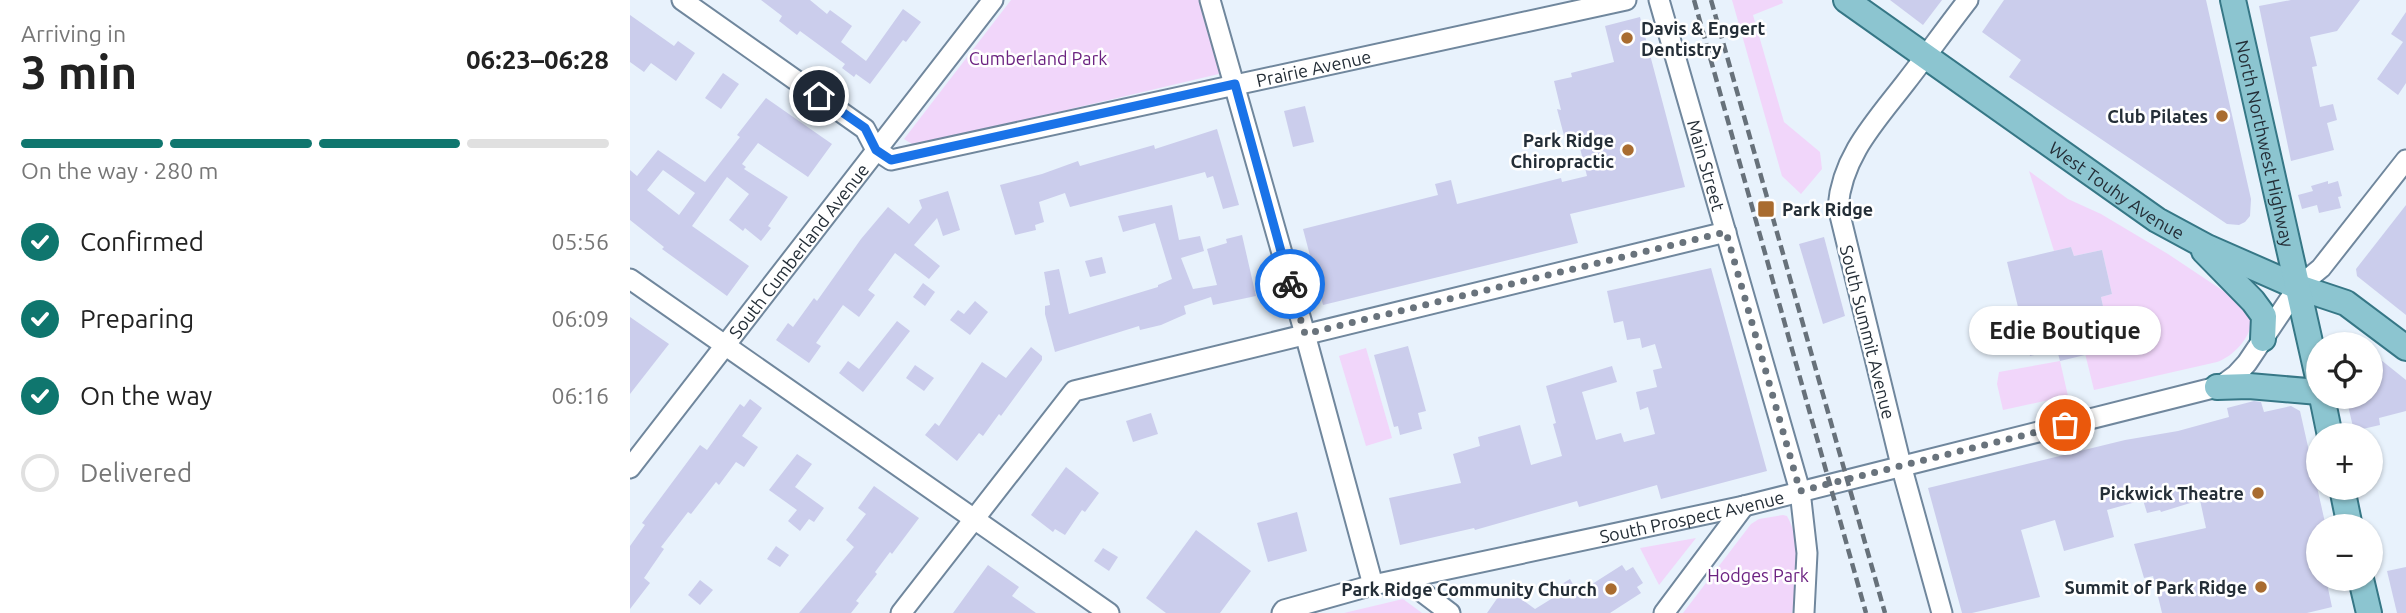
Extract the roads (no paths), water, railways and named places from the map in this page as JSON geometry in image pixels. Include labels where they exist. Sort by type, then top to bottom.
[{"type":"main road","name":"West Touhy Avenue","points":[[1846,0],[2157,220],[2194,240],[2298,287],[2346,303],[2406,348]]},
{"type":"main road","name":"North Northwest Highway","points":[[2233,0],[2308,332]]},
{"type":"main road","points":[[2194,240],[2264,316],[2263,339]]},
{"type":"main road","points":[[2217,387],[2249,386],[2306,391]]},
{"type":"main road","points":[[2364,591],[2369,613]]},
{"type":"street","points":[[682,0],[865,128],[876,150]]},
{"type":"street","name":"South Cumberland Avenue","points":[[630,468],[993,0]]},
{"type":"street","points":[[1210,0],[1373,585]]},
{"type":"street","name":"Prairie Avenue","points":[[876,150],[891,160],[1626,0]]},
{"type":"street","name":"Main Street","points":[[1659,0],[1800,491],[1807,553],[1804,613]]},
{"type":"street","name":"South Summit Avenue","points":[[1942,613],[1901,465],[1842,223],[1839,198],[1844,172],[1858,145],[1968,0]]},
{"type":"street","name":"South Prospect Avenue","points":[[1282,613],[1284,610],[1373,585],[1744,506],[2217,387],[2236,375],[2298,287],[2321,268],[2406,160]]},
{"type":"street","points":[[901,613],[1074,390],[1726,232]]},
{"type":"street","points":[[630,279],[1109,613]]},
{"type":"street","points":[[1664,613],[1744,506]]},
{"type":"street","points":[[1405,579],[1450,613]]},
{"type":"railway","points":[[1694,0],[1866,613]]},
{"type":"railway","points":[[1711,0],[1885,613]]},
{"type":"place","name":"Davis & Engert Dentistry","points":[[1627,38]]},
{"type":"place","name":"Club Pilates","points":[[2222,116]]},
{"type":"place","name":"Park Ridge Chiropractic","points":[[1628,150]]},
{"type":"place","name":"Park Ridge","points":[[1766,209]]},
{"type":"place","name":"Edie Boutique","points":[[2065,425]]},
{"type":"place","name":"Pickwick Theatre","points":[[2258,493]]},
{"type":"place","name":"Summit of Park Ridge","points":[[2261,587]]},
{"type":"place","name":"Park Ridge Community Church","points":[[1611,589]]},
{"type":"park label","name":"Cumberland Park","points":[[1038,58]]},
{"type":"park label","name":"Hodges Park","points":[[1758,575]]}]
